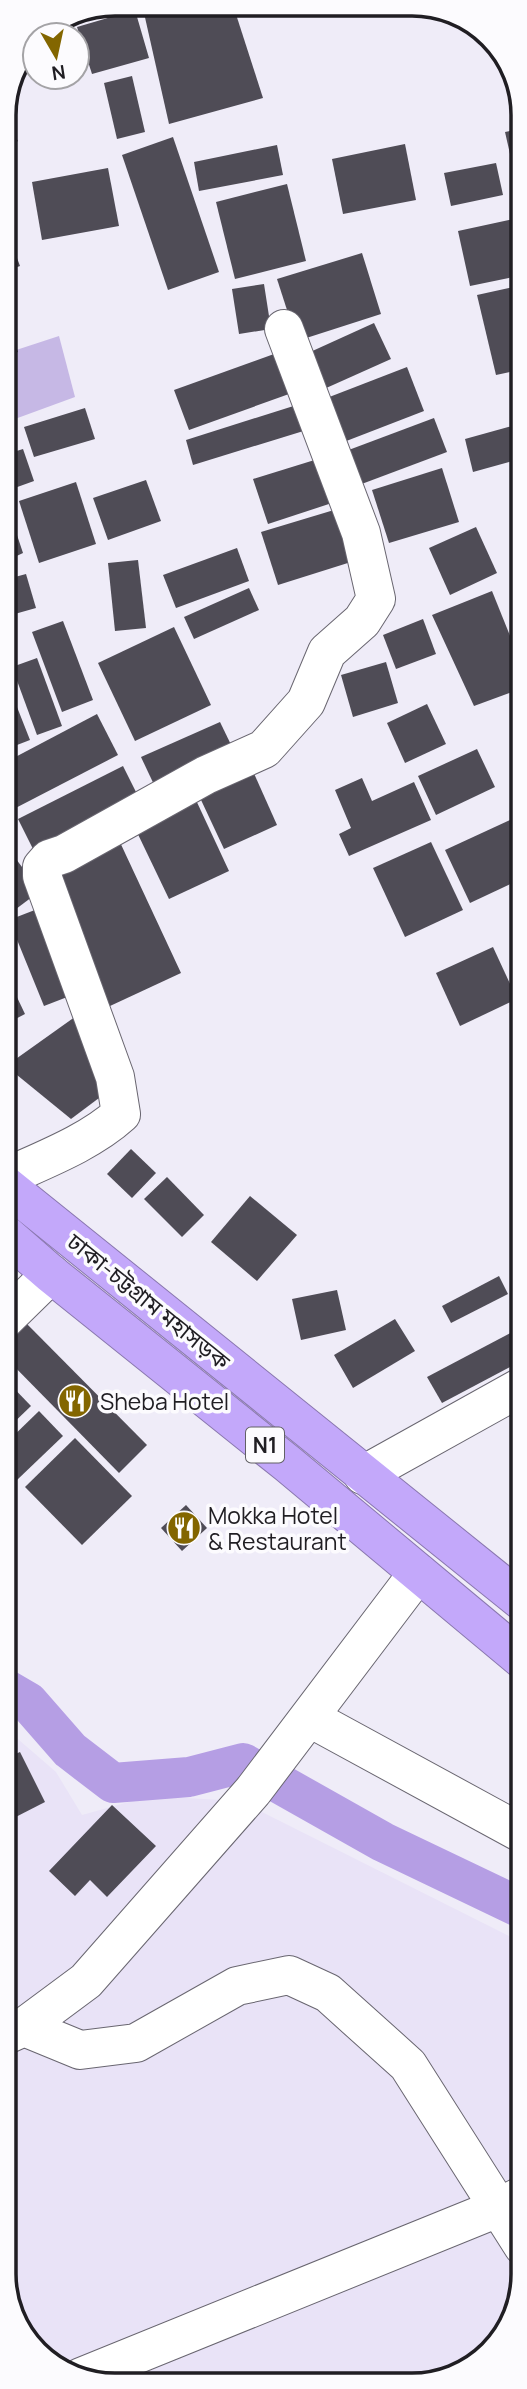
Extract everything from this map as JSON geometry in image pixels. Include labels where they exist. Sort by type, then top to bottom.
[{"type":"highway","name":"ঢাকা-চট্টগ্রাম মহাসড়ক","points":[[16,1194],[511,1592]]},
{"type":"highway","name":"ঢাকা-চট্টগ্রাম মহাসড়ক","points":[[16,1243],[288,1464],[511,1650]]},
{"type":"highway","points":[[382,1543],[410,1512]]},
{"type":"street","points":[[16,1172],[111,1124],[121,1114],[114,1077],[42,876],[42,867],[49,859],[76,848],[206,775],[264,749],[306,702],[327,652],[362,621],[376,599],[361,533],[284,329]]},
{"type":"street","points":[[16,1308],[51,1274]]},
{"type":"street","points":[[363,1475],[511,1393]]},
{"type":"street","points":[[16,2030],[86,1981],[253,1791],[418,1573]]},
{"type":"street","points":[[310,1718],[511,1827]]},
{"type":"street","points":[[16,2032],[80,2050],[136,2043],[237,1986],[289,1975],[328,1993],[408,2065],[511,2202],[96,2371]]},
{"type":"shaded area","points":[[59,336],[75,397],[16,419],[16,350]]},
{"type":"shaded area","points":[[16,1737],[56,1772],[82,1815],[150,1796],[240,1801],[511,1937],[511,2281],[504,2312],[495,2329],[472,2353],[444,2368],[412,2373],[96,2371],[65,2360],[45,2344],[32,2329],[19,2300],[16,2274]]},
{"type":"building","points":[[114,16],[137,16],[149,58],[92,74],[91,23]]},
{"type":"building","points":[[145,16],[237,16],[263,98],[169,124]]},
{"type":"building","points":[[132,76],[145,132],[117,139],[104,83]]},
{"type":"building","points":[[511,131],[511,158],[505,132]]},
{"type":"building","points":[[173,137],[219,272],[168,290],[122,155]]},
{"type":"building","points":[[405,144],[416,200],[343,214],[332,159]]},
{"type":"building","points":[[277,145],[283,175],[199,191],[194,162]]},
{"type":"building","points":[[496,163],[503,195],[451,206],[444,173]]},
{"type":"building","points":[[108,168],[119,226],[42,240],[32,182]]},
{"type":"building","points":[[287,184],[306,261],[235,279],[216,202]]},
{"type":"building","points":[[511,220],[511,277],[470,286],[458,231]]},
{"type":"building","points":[[362,253],[381,314],[297,341],[277,279]]},
{"type":"building","points":[[264,284],[271,329],[239,334],[232,289]]},
{"type":"building","points":[[511,288],[511,372],[496,375],[477,295]]},
{"type":"building","points":[[374,323],[391,359],[324,389],[308,353]]},
{"type":"building","points":[[274,354],[289,394],[189,430],[174,390]]},
{"type":"building","points":[[407,367],[424,411],[336,445],[319,401]]},
{"type":"building","points":[[303,403],[310,429],[193,465],[186,440]]},
{"type":"building","points":[[85,408],[95,439],[34,457],[24,427]]},
{"type":"building","points":[[434,418],[447,452],[359,485],[346,451]]},
{"type":"building","points":[[511,426],[511,461],[473,472],[465,439]]},
{"type":"building","points":[[23,449],[34,481],[16,487],[16,451]]},
{"type":"building","points":[[321,458],[335,502],[268,524],[253,479]]},
{"type":"building","points":[[442,468],[459,522],[389,543],[372,490]]},
{"type":"building","points":[[146,480],[161,521],[108,540],[93,498]]},
{"type":"building","points":[[76,482],[96,544],[39,563],[19,501]]},
{"type":"building","points":[[334,510],[351,562],[278,585],[261,532]]},
{"type":"building","points":[[476,527],[497,573],[450,595],[429,548]]},
{"type":"building","points":[[16,532],[23,553],[16,556]]},
{"type":"building","points":[[237,548],[249,581],[176,608],[163,575]]},
{"type":"building","points":[[138,560],[146,628],[115,631],[108,563]]},
{"type":"building","points":[[26,574],[36,608],[16,614],[16,577]]},
{"type":"building","points":[[249,588],[259,610],[194,639],[184,617]]},
{"type":"building","points":[[492,591],[511,638],[511,692],[474,706],[432,615]]},
{"type":"building","points":[[423,619],[436,654],[396,669],[383,635]]},
{"type":"building","points":[[63,621],[93,700],[62,712],[32,632]]},
{"type":"building","points":[[174,627],[211,705],[135,741],[98,663]]},
{"type":"building","points":[[37,658],[62,726],[37,735],[16,678],[16,666]]},
{"type":"building","points":[[386,662],[398,703],[353,717],[341,675]]},
{"type":"building","points":[[16,704],[30,740],[16,745]]},
{"type":"building","points":[[427,704],[446,744],[405,763],[387,723]]},
{"type":"building","points":[[97,714],[118,755],[16,808],[16,757]]},
{"type":"building","points":[[220,722],[236,755],[157,791],[141,757]]},
{"type":"building","points":[[477,749],[495,787],[436,815],[418,776]]},
{"type":"building","points":[[248,760],[277,825],[224,849],[194,785]]},
{"type":"building","points":[[123,766],[139,798],[34,851],[18,819]]},
{"type":"building","points":[[362,778],[372,801],[414,782],[431,820],[349,856],[339,834],[351,828],[335,790]]},
{"type":"building","points":[[195,798],[229,871],[169,899],[134,826]]},
{"type":"building","points":[[511,820],[511,884],[470,903],[445,850]]},
{"type":"building","points":[[118,838],[181,973],[110,1006],[47,870]]},
{"type":"building","points":[[431,842],[463,910],[405,937],[373,868]]},
{"type":"building","points":[[16,859],[40,891],[16,909]]},
{"type":"building","points":[[40,908],[75,994],[44,1006],[16,937],[16,917]]},
{"type":"building","points":[[493,947],[511,986],[511,1002],[460,1026],[436,973]]},
{"type":"building","points":[[16,995],[25,1014],[16,1019]]},
{"type":"building","points":[[79,1014],[107,1092],[71,1119],[16,1074],[16,1059]]},
{"type":"building","points":[[131,1149],[156,1173],[132,1198],[107,1174]]},
{"type":"building","points":[[167,1177],[204,1215],[182,1237],[144,1199]]},
{"type":"building","points":[[250,1196],[297,1235],[257,1281],[211,1242]]},
{"type":"building","points":[[499,1276],[508,1294],[451,1323],[442,1306]]},
{"type":"building","points":[[337,1290],[346,1330],[301,1340],[292,1299]]},
{"type":"building","points":[[395,1319],[415,1351],[353,1388],[334,1355]]},
{"type":"building","name":"Sheba Hotel","points":[[24,1321],[147,1445],[119,1473],[16,1368],[16,1329]]},
{"type":"building","points":[[511,1333],[511,1366],[442,1403],[427,1377]]},
{"type":"building","points":[[16,1390],[31,1406],[16,1420]]},
{"type":"building","points":[[39,1411],[63,1436],[17,1480],[16,1433]]},
{"type":"building","points":[[75,1438],[132,1496],[82,1545],[25,1487]]},
{"type":"building","name":"Mokka Hotel & Restaurant","points":[[186,1505],[207,1528],[182,1551],[161,1528]]},
{"type":"building","points":[[20,1752],[45,1802],[16,1817],[16,1754]]},
{"type":"building","points":[[112,1805],[156,1846],[107,1897],[90,1880],[75,1896],[49,1871]]},
{"type":"waterway","points":[[16,1695],[28,1702],[70,1750],[113,1783],[189,1777],[243,1763],[383,1842],[511,1903]]},
{"type":"place","name":"Sheba Hotel","points":[[75,1401]]},
{"type":"place","name":"Mokka Hotel & Restaurant","points":[[184,1528]]}]
